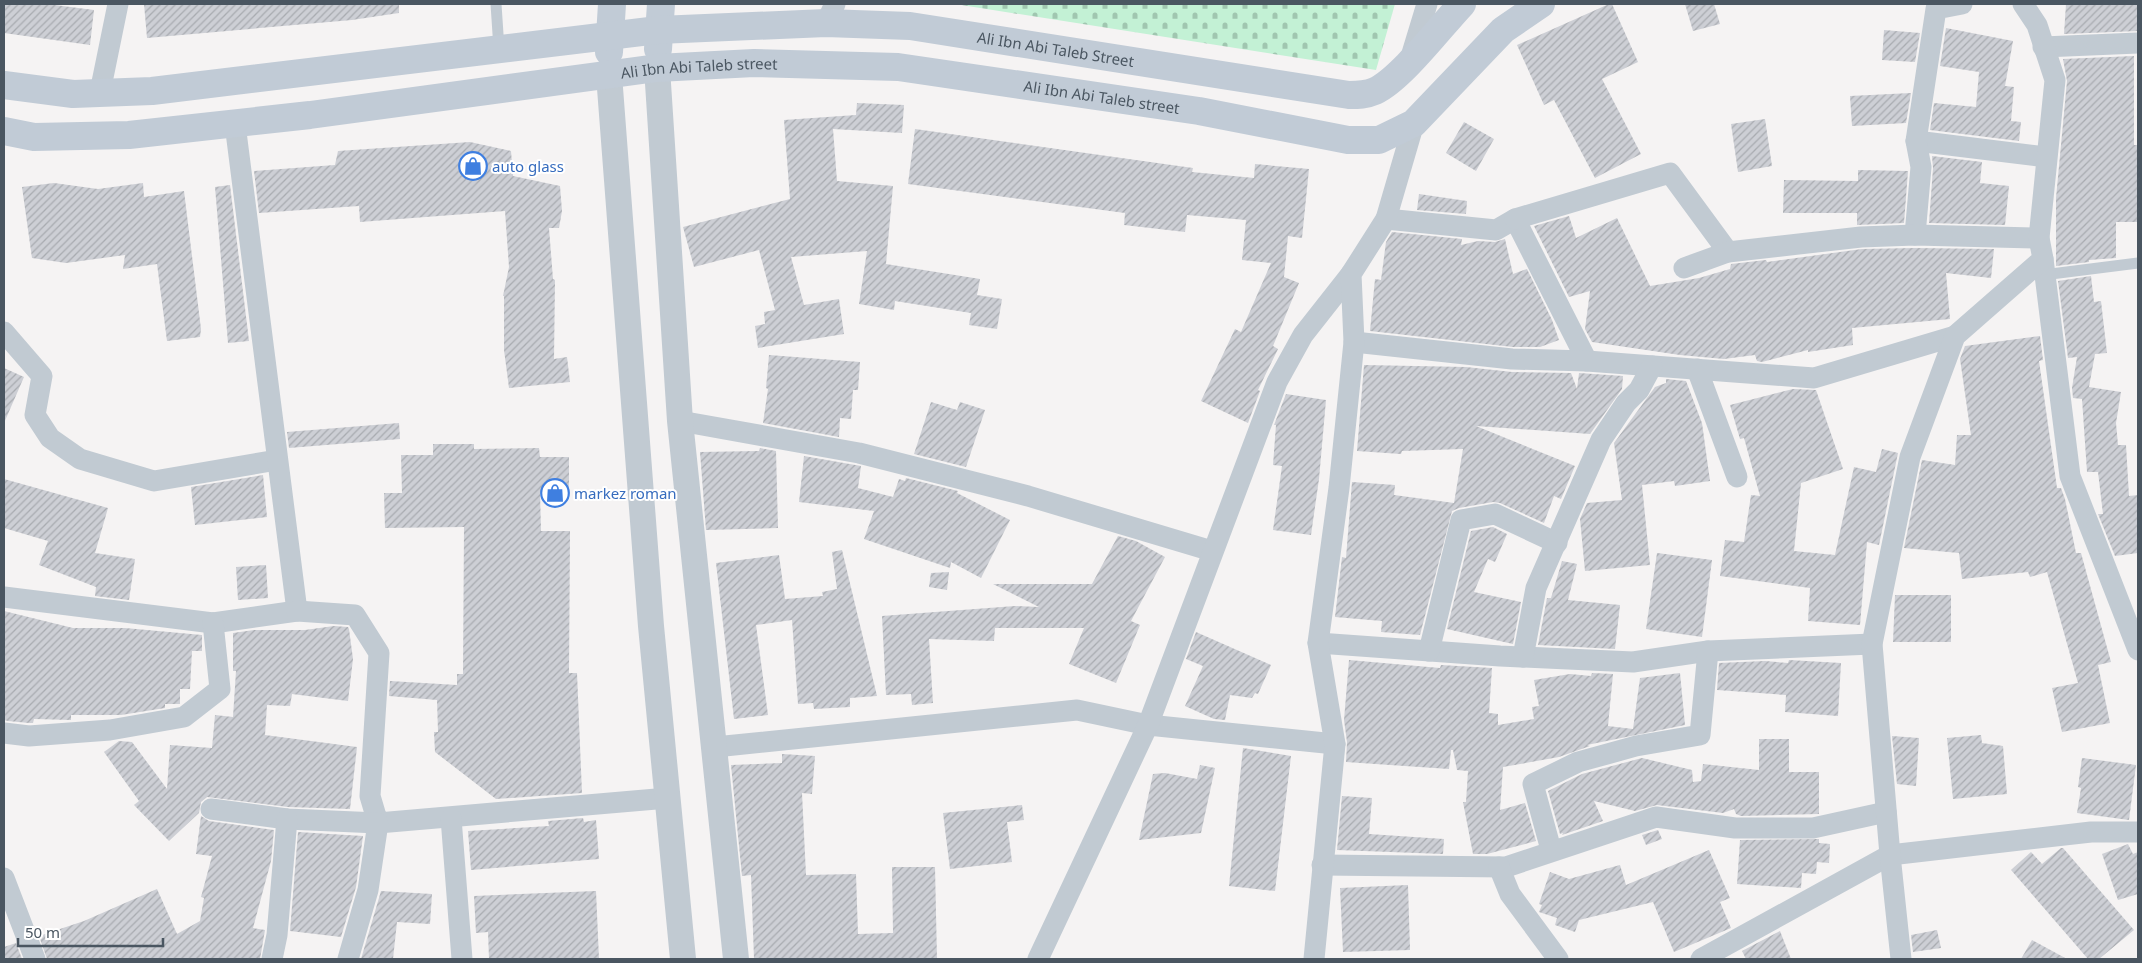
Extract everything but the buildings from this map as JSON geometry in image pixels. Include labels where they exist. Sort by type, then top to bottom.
[{"type":"main road","points":[[609,75],[609,35],[612,4]]},
{"type":"main road","name":"Ali Ibn Abi Taleb Street","points":[[4,85],[72,94],[152,91],[609,35],[659,17],[831,13],[1349,95],[1364,95],[1377,90],[1409,63],[1462,4]]},
{"type":"main road","name":"Ali Ibn Abi Taleb street","points":[[4,131],[34,136],[129,136],[235,124],[657,68],[754,63],[898,67],[1199,111],[1348,140],[1379,140],[1414,123],[1503,30],[1541,4]]},
{"type":"main road","points":[[657,68],[659,17]]},
{"type":"street","points":[[100,92],[118,4]]},
{"type":"street","points":[[1409,63],[1426,4]]},
{"type":"street","points":[[1915,235],[1921,167],[1916,141],[1936,9],[1962,4]]},
{"type":"street","points":[[2023,4],[2037,25],[2055,80],[2046,157],[2041,257],[2070,476],[2138,650]]},
{"type":"street","points":[[2043,47],[2138,43]]},
{"type":"street","points":[[657,68],[680,421],[736,959]]},
{"type":"street","points":[[609,75],[651,626],[683,959]]},
{"type":"street","points":[[1038,959],[1148,726],[1212,550],[1277,382],[1303,335],[1351,274],[1386,218],[1414,123]]},
{"type":"street","points":[[235,124],[297,611]]},
{"type":"street","points":[[1916,141],[2046,157]]},
{"type":"street","points":[[1386,218],[1496,230],[1515,219],[1670,173],[1728,252]]},
{"type":"street","points":[[1515,219],[1588,361]]},
{"type":"street","points":[[1684,268],[1728,252],[1861,237],[1915,235],[2041,257]]},
{"type":"street","points":[[1354,342],[1512,359],[1588,361],[1814,378],[1955,336],[2041,257]]},
{"type":"street","points":[[1314,959],[1335,744],[1318,643],[1339,488],[1354,342],[1351,274]]},
{"type":"street","points":[[4,332],[42,376],[35,415],[50,438],[80,459],[154,481],[277,460]]},
{"type":"street","points":[[1901,959],[1890,856],[1872,644],[1910,457],[1955,336]]},
{"type":"street","points":[[1522,657],[1536,588],[1601,440],[1626,403],[1640,390],[1652,366]]},
{"type":"street","points":[[1697,370],[1737,477]]},
{"type":"street","points":[[680,421],[859,453],[1028,496],[1212,550]]},
{"type":"street","points":[[1429,651],[1460,520],[1495,514],[1557,543]]},
{"type":"street","points":[[4,597],[213,623],[297,611],[355,615],[379,654],[370,796],[378,824],[368,890],[348,959]]},
{"type":"street","points":[[4,734],[29,736],[110,730],[184,716],[220,689],[213,623]]},
{"type":"street","points":[[1318,643],[1522,657],[1633,662],[1708,651],[1872,644]]},
{"type":"street","points":[[1550,846],[1533,784],[1578,762],[1636,746],[1700,735],[1708,651]]},
{"type":"street","points":[[715,748],[1077,710],[1148,726],[1335,744]]},
{"type":"street","points":[[211,809],[287,819],[378,824],[668,798]]},
{"type":"street","points":[[1322,864],[1506,867],[1656,817],[1735,828],[1813,828],[1886,812]]},
{"type":"street","points":[[451,818],[462,959]]},
{"type":"street","points":[[272,959],[277,935],[287,819]]},
{"type":"street","points":[[1701,959],[1890,856],[2091,832],[2138,832]]},
{"type":"street","points":[[1499,867],[1510,894],[1558,959]]},
{"type":"street","points":[[5,886],[35,959]]},
{"type":"lane","points":[[496,4],[498,50]]},
{"type":"lane","points":[[2041,257],[2138,263]]},
{"type":"green space","points":[[955,4],[1395,4],[1376,70]]},
{"type":"place","name":"auto glass","points":[[473,166]]},
{"type":"place","name":"markez roman","points":[[555,493]]}]
